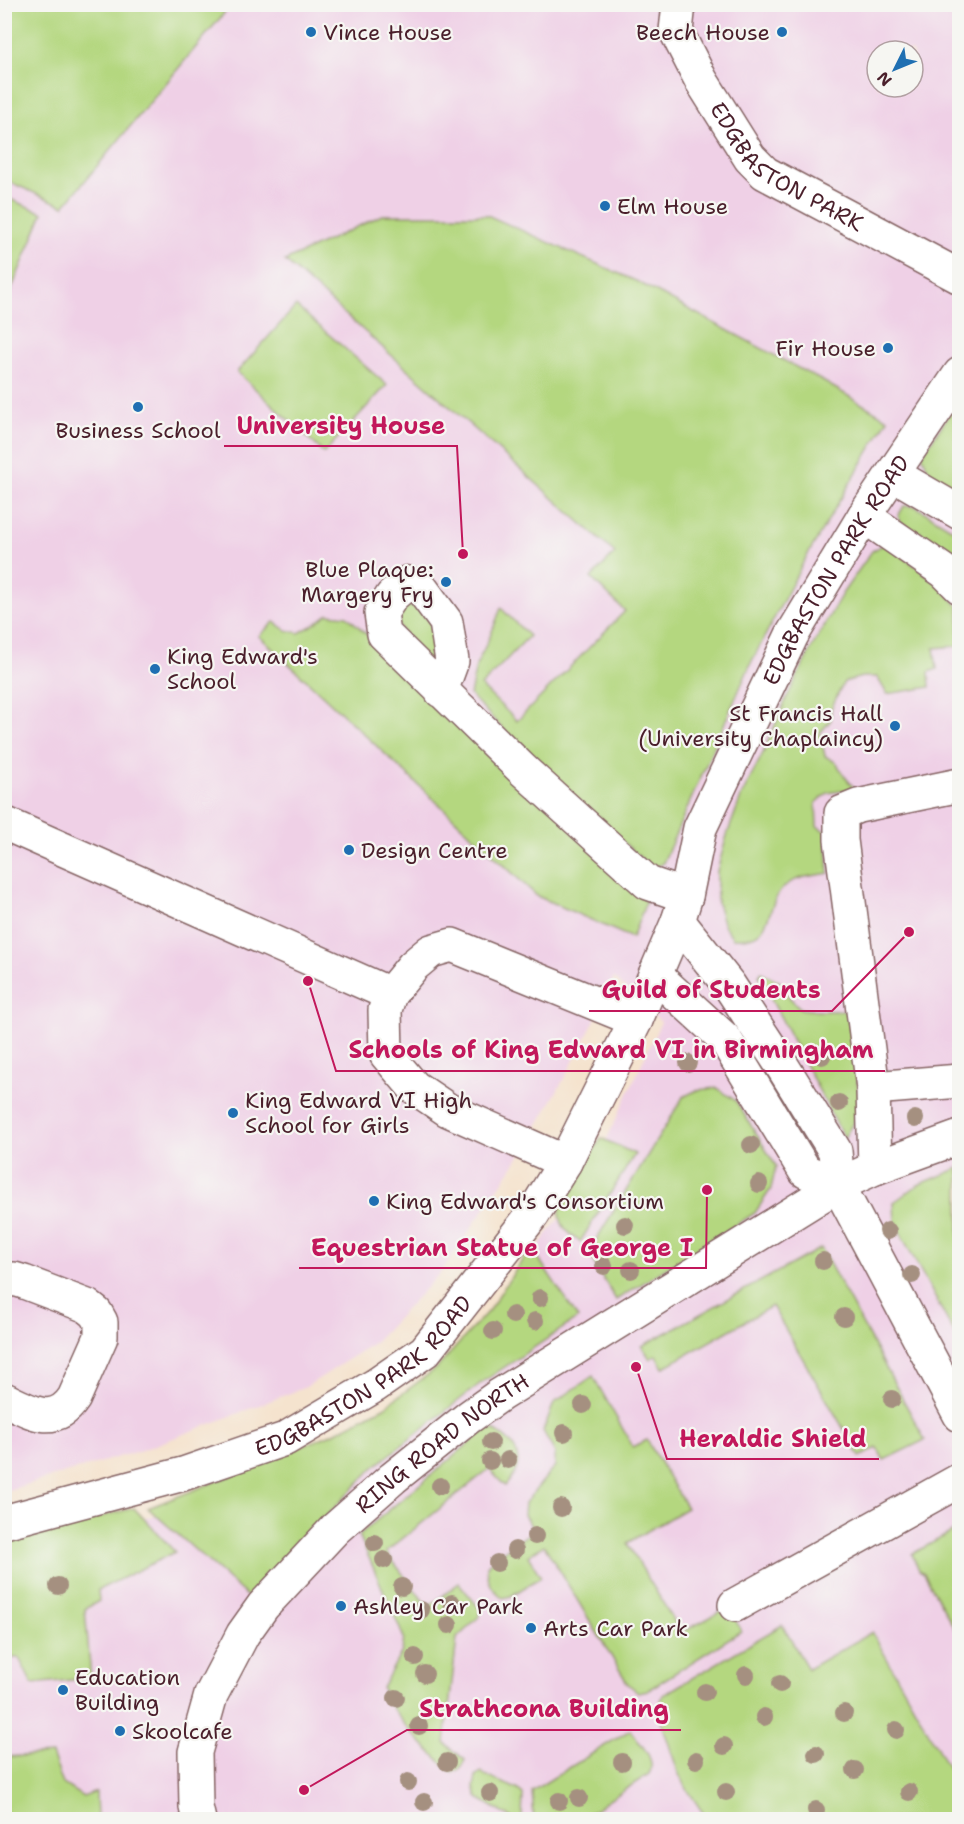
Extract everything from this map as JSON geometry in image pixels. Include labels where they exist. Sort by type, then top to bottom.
[{"type":"street","name":"EDGBASTON PARK","points":[[679,4],[676,31],[701,80],[750,158],[765,173],[960,278]]},
{"type":"street","name":"EDGBASTON PARK ROAD","points":[[4,1522],[183,1474],[285,1439],[376,1385],[425,1351],[533,1214],[565,1162],[636,1020],[682,908],[700,828],[792,635],[864,516],[960,374]]},
{"type":"street","points":[[893,474],[960,513]]},
{"type":"street","points":[[864,516],[945,572],[960,587]]},
{"type":"street","points":[[441,691],[523,770],[648,883],[682,908],[835,1151],[838,1185],[960,1415]]},
{"type":"street","points":[[875,1168],[873,1088],[841,840],[842,813],[858,806],[960,785]]},
{"type":"street","points":[[4,823],[390,994]]},
{"type":"street","points":[[565,1162],[448,1110],[414,1087],[386,1054],[385,1010],[390,994],[413,966],[431,951],[452,945],[636,1020]]},
{"type":"street","points":[[655,975],[725,1039],[805,1171],[838,1185]]},
{"type":"street","points":[[873,1088],[960,1080]]},
{"type":"street","name":"RING ROAD NORTH","points":[[199,1820],[196,1807],[195,1752],[211,1695],[243,1634],[262,1606],[335,1530],[393,1478],[500,1395],[838,1185],[875,1168],[960,1137]]},
{"type":"street","points":[[4,1399],[38,1415],[59,1413],[75,1398],[101,1337],[101,1322],[96,1313],[87,1306],[24,1282],[5,1281]]},
{"type":"street","points":[[735,1605],[960,1480]]},
{"type":"shaded area","points":[[5,5],[959,5],[959,1819],[5,1819],[4,1558],[76,1541],[277,1473],[442,1372],[587,1182],[661,1022],[614,978],[564,1079],[518,1159],[441,1272],[375,1342],[306,1387],[145,1449],[5,1491]]},
{"type":"green space","points":[[5,4],[231,5],[64,206],[5,180]]},
{"type":"green space","points":[[5,197],[43,213],[5,305]]},
{"type":"green space","points":[[382,215],[487,215],[638,282],[888,419],[804,561],[751,663],[663,863],[653,869],[536,763],[470,695],[476,666],[501,608],[529,636],[481,686],[517,721],[625,611],[591,578],[615,553],[285,261]]},
{"type":"green space","points":[[296,306],[387,385],[324,453],[237,372]]},
{"type":"green space","points":[[959,400],[959,493],[930,473],[922,455]]},
{"type":"green space","points":[[904,506],[915,506],[959,533],[959,571],[901,522],[898,516]]},
{"type":"green space","points":[[886,543],[937,583],[959,607],[959,648],[958,646],[934,648],[937,669],[929,672],[930,687],[887,694],[877,677],[862,677],[844,682],[831,709],[831,720],[820,733],[825,756],[837,763],[855,789],[828,793],[816,803],[817,826],[826,832],[829,873],[792,881],[774,901],[768,920],[757,934],[747,938],[733,938],[724,926],[717,903],[717,871],[741,797],[786,699],[842,594],[872,551]]},
{"type":"green space","points":[[401,605],[418,607],[430,621],[439,658],[431,664],[421,657],[389,613]]},
{"type":"green space","points":[[328,614],[347,616],[608,859],[646,902],[632,938],[537,896],[259,636],[274,622],[286,630],[299,633]]},
{"type":"green space","points":[[761,972],[779,981],[789,997],[801,1009],[848,1011],[861,1110],[844,1138],[759,976]]},
{"type":"green space","points":[[717,1088],[736,1101],[776,1166],[771,1189],[755,1213],[616,1300],[588,1253],[683,1097],[697,1090]]},
{"type":"green space","points":[[601,1138],[635,1154],[580,1242],[562,1224],[560,1208]]},
{"type":"green space","points":[[959,1168],[959,1342],[895,1223],[894,1202],[918,1185]]},
{"type":"green space","points":[[531,1247],[578,1318],[481,1383],[373,1468],[248,1597],[148,1508],[334,1433],[384,1407],[437,1368],[489,1310]]},
{"type":"green space","points":[[821,1248],[925,1440],[884,1460],[877,1448],[860,1457],[772,1306],[663,1368],[656,1355],[650,1359],[642,1346]]},
{"type":"green space","points":[[593,1376],[633,1447],[647,1440],[687,1508],[627,1543],[681,1633],[729,1607],[741,1631],[648,1690],[638,1692],[628,1684],[544,1545],[528,1556],[541,1577],[511,1596],[503,1598],[492,1588],[488,1577],[487,1566],[494,1558],[534,1530],[524,1515],[525,1503],[555,1466],[555,1453],[543,1431],[554,1403]]},
{"type":"green space","points":[[492,1429],[513,1445],[516,1451],[518,1463],[515,1472],[505,1486],[489,1469],[386,1552],[428,1607],[459,1583],[480,1609],[479,1617],[457,1638],[445,1743],[465,1760],[460,1769],[453,1772],[420,1742],[402,1721],[387,1700],[382,1688],[402,1651],[404,1638],[359,1535],[484,1431]]},
{"type":"green space","points":[[134,1508],[175,1552],[98,1590],[99,1601],[85,1609],[91,1678],[32,1684],[19,1658],[5,1658],[5,1541]]},
{"type":"green space","points":[[959,1528],[959,1637],[912,1554]]},
{"type":"green space","points":[[782,1625],[808,1669],[872,1632],[959,1787],[959,1819],[707,1819],[678,1772],[658,1711],[663,1695]]},
{"type":"green space","points":[[630,1730],[649,1757],[651,1768],[649,1774],[580,1819],[534,1819],[532,1791]]},
{"type":"green space","points":[[52,1754],[63,1784],[83,1797],[96,1792],[97,1819],[5,1819],[5,1757]]},
{"type":"green space","points":[[481,1772],[492,1779],[514,1787],[523,1794],[522,1819],[513,1819],[478,1798],[474,1788],[476,1776]]},
{"type":"place","name":"Vince House","points":[[311,32]]},
{"type":"place","name":"Beech House","points":[[782,32]]},
{"type":"place","name":"Elm House","points":[[605,206]]},
{"type":"place","name":"Fir House","points":[[888,348]]},
{"type":"place","name":"Business School","points":[[138,407]]},
{"type":"place","name":"University House","points":[[463,554]]},
{"type":"place","name":"Blue Plaque: Margery Fry","points":[[446,582]]},
{"type":"place","name":"King Edward's School","points":[[155,669]]},
{"type":"place","name":"St Francis Hall (University Chaplaincy)","points":[[895,726]]},
{"type":"place","name":"Design Centre","points":[[349,850]]},
{"type":"place","name":"Guild of Students","points":[[909,932]]},
{"type":"place","name":"Schools of King Edward VI in Birmingham","points":[[308,981]]},
{"type":"place","name":"King Edward VI High School for Girls","points":[[233,1113]]},
{"type":"place","name":"Equestrian Statue of George I","points":[[707,1190]]},
{"type":"place","name":"King Edward's Consortium","points":[[374,1201]]},
{"type":"place","name":"Heraldic Shield","points":[[636,1367]]},
{"type":"place","name":"Ashley Car Park","points":[[341,1606]]},
{"type":"place","name":"Arts Car Park","points":[[531,1628]]},
{"type":"place","name":"Education Building","points":[[63,1690]]},
{"type":"place","name":"Skoolcafe","points":[[120,1731]]},
{"type":"place","name":"Strathcona Building","points":[[304,1790]]}]
